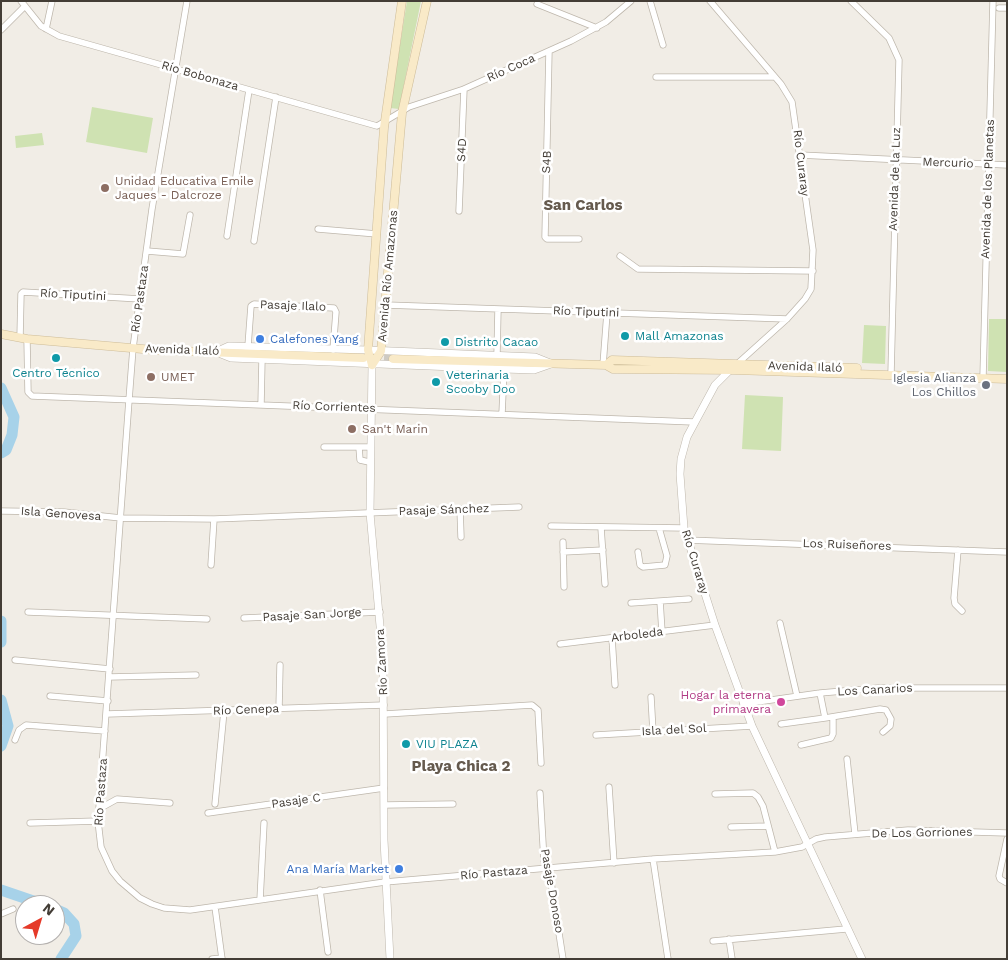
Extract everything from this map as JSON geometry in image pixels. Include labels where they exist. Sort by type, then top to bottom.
[{"type":"main road","name":"Avenida Río Amazonas","points":[[372,365],[368,350],[384,122],[402,1]]},
{"type":"main road","name":"Avenida Río Amazonas","points":[[372,365],[382,351],[402,113],[427,1]]},
{"type":"main road","name":"Avenida Ilaló","points":[[1,334],[24,338],[133,348],[363,358]]},
{"type":"main road","name":"Avenida Ilaló","points":[[393,359],[604,365],[613,369],[891,372]]},
{"type":"main road","name":"Avenida Ilaló","points":[[604,365],[612,360],[738,364],[983,376],[1007,379]]},
{"type":"main road","name":"Avenida Ilaló","points":[[983,376],[1007,375]]},
{"type":"street","name":"Río Bobonaza","points":[[21,1],[24,7],[46,29],[59,36],[377,126],[384,122]]},
{"type":"street","points":[[46,29],[52,1]]},
{"type":"street","name":"Río Pastaza","points":[[187,1],[140,299],[133,348],[129,400],[98,821],[101,847],[106,860],[120,882],[146,901],[164,908],[190,910],[386,882],[653,859],[775,852],[802,847],[808,843]]},
{"type":"street","name":"Río Coca","points":[[384,122],[416,104],[464,89],[597,28],[631,1]]},
{"type":"street","points":[[650,1],[663,45]]},
{"type":"street","name":"Río Curaray","points":[[710,1],[774,77],[792,102],[810,220],[813,270],[809,292],[787,319],[715,385],[694,422],[687,437],[681,459],[680,489],[684,528],[686,540],[715,625],[752,726],[808,843],[846,929],[862,959]]},
{"type":"street","name":"Avenida de la Luz","points":[[851,1],[889,38],[899,60],[891,372]]},
{"type":"street","name":"Avenida de los Planetas","points":[[983,376],[993,1]]},
{"type":"street","points":[[537,4],[597,28]]},
{"type":"street","points":[[1,30],[24,7]]},
{"type":"street","points":[[999,8],[1007,8]]},
{"type":"street","name":"S4B","points":[[549,51],[545,237],[547,239],[579,239]]},
{"type":"street","points":[[656,77],[774,77]]},
{"type":"street","name":"S4D","points":[[459,211],[464,89]]},
{"type":"street","points":[[227,236],[249,90]]},
{"type":"street","points":[[254,241],[276,98]]},
{"type":"street","name":"Mercurio","points":[[800,156],[1007,165]]},
{"type":"street","points":[[147,251],[183,254],[190,215]]},
{"type":"street","points":[[318,229],[377,234]]},
{"type":"street","points":[[620,256],[638,269],[813,270]]},
{"type":"street","name":"Río Tiputini","points":[[24,338],[21,294],[23,292],[140,299]]},
{"type":"street","name":"Pasaje Ilalo","points":[[248,346],[250,306],[254,304],[334,308],[336,312],[333,350]]},
{"type":"street","name":"Río Tiputini","points":[[386,305],[787,319]]},
{"type":"street","points":[[497,355],[498,309]]},
{"type":"street","points":[[604,365],[607,313]]},
{"type":"street","name":"Río Corrientes","points":[[24,338],[30,395],[694,422]]},
{"type":"street","points":[[216,352],[229,346],[368,350],[534,356],[552,364]]},
{"type":"street","points":[[216,352],[231,358],[372,365],[534,370],[552,364]]},
{"type":"street","points":[[261,405],[262,359]]},
{"type":"street","name":"Río Zamora","points":[[372,365],[369,462],[370,513],[380,612],[384,705],[386,882],[390,959]]},
{"type":"street","points":[[502,414],[504,369]]},
{"type":"street","points":[[324,447],[370,447]]},
{"type":"street","points":[[359,447],[360,460],[369,462]]},
{"type":"street","name":"Pasaje Sánchez","points":[[214,519],[519,508]]},
{"type":"street","points":[[460,509],[461,537]]},
{"type":"street","name":"Isla Genovesa","points":[[3,511],[64,512],[121,518],[214,519]]},
{"type":"street","points":[[211,565],[214,519]]},
{"type":"street","points":[[551,526],[684,528]]},
{"type":"street","points":[[601,528],[605,584]]},
{"type":"street","points":[[638,552],[640,565],[643,567],[665,565],[667,556],[659,528]]},
{"type":"street","name":"Los Ruiseñores","points":[[686,540],[1007,552]]},
{"type":"street","points":[[563,542],[564,587]]},
{"type":"street","points":[[563,552],[603,550]]},
{"type":"street","points":[[958,550],[954,598],[962,611]]},
{"type":"street","points":[[631,603],[689,599]]},
{"type":"street","points":[[660,600],[662,632]]},
{"type":"street","points":[[28,612],[113,617],[207,619]]},
{"type":"street","name":"Pasaje San Jorge","points":[[244,618],[380,612]]},
{"type":"street","points":[[780,623],[797,696]]},
{"type":"street","name":"Arboleda","points":[[560,644],[715,625]]},
{"type":"street","points":[[612,638],[615,685]]},
{"type":"street","points":[[15,660],[110,669]]},
{"type":"street","points":[[279,709],[280,665]]},
{"type":"street","points":[[109,677],[196,675]]},
{"type":"street","name":"Los Canarios","points":[[744,704],[820,693],[878,688],[1007,688]]},
{"type":"street","points":[[820,693],[825,718]]},
{"type":"street","points":[[50,696],[108,701]]},
{"type":"street","points":[[650,697],[653,732]]},
{"type":"street","name":"Río Cenepa","points":[[107,714],[384,705]]},
{"type":"street","points":[[384,714],[532,705],[538,710],[541,763]]},
{"type":"street","points":[[781,724],[880,709],[886,710],[891,719],[890,726],[883,732]]},
{"type":"street","points":[[215,804],[224,711]]},
{"type":"street","points":[[801,745],[831,738],[833,734],[833,717]]},
{"type":"street","points":[[15,740],[19,730],[26,725],[105,731]]},
{"type":"street","name":"Isla del Sol","points":[[596,735],[752,726]]},
{"type":"street","points":[[847,759],[855,834]]},
{"type":"street","points":[[609,787],[614,863]]},
{"type":"street","name":"Pasaje C","points":[[208,814],[384,788]]},
{"type":"street","points":[[715,794],[753,792],[764,806],[775,852]]},
{"type":"street","name":"Pasaje Donoso","points":[[540,793],[544,861],[549,868],[564,959]]},
{"type":"street","points":[[100,809],[117,799],[170,803]]},
{"type":"street","points":[[384,806],[453,804]]},
{"type":"street","points":[[30,823],[98,821]]},
{"type":"street","points":[[260,900],[264,823]]},
{"type":"street","points":[[731,827],[768,826]]},
{"type":"street","name":"De Los Gorriones","points":[[808,843],[826,837],[908,830],[1007,833]]},
{"type":"street","points":[[1007,839],[999,876],[1000,879],[1007,883]]},
{"type":"street","points":[[653,859],[668,959]]},
{"type":"street","points":[[320,890],[328,952]]},
{"type":"street","points":[[212,959],[222,958],[215,907]]},
{"type":"street","points":[[1,914],[13,909]]},
{"type":"street","points":[[713,941],[846,929]]},
{"type":"street","points":[[729,939],[732,959]]},
{"type":"green space","points":[[407,1],[421,1],[399,109],[390,108]]},
{"type":"green space","points":[[92,107],[153,118],[147,153],[86,142]]},
{"type":"green space","points":[[42,133],[44,145],[16,148],[15,136]]},
{"type":"green space","points":[[989,319],[1007,319],[1007,372],[988,371]]},
{"type":"green space","points":[[864,325],[886,326],[885,364],[862,363]]},
{"type":"green space","points":[[745,395],[783,397],[781,451],[742,449]]},
{"type":"waterway","points":[[1,388],[14,417],[12,435],[6,450],[1,453]]},
{"type":"waterway","points":[[1,621],[1,642]]},
{"type":"waterway","points":[[1,700],[8,726],[1,746]]},
{"type":"waterway","points":[[1,890],[16,895]]},
{"type":"waterway","points":[[61,959],[76,936],[74,924],[65,914]]},
{"type":"tunnel","points":[[372,358],[393,359]]},
{"type":"place","name":"Unidad Educativa Emile Jaques - Dalcroze","points":[[105,188]]},
{"type":"place","name":"Mall Amazonas","points":[[625,336]]},
{"type":"place","name":"Calefones Yang","points":[[260,339]]},
{"type":"place","name":"Distrito Cacao","points":[[445,342]]},
{"type":"place","name":"Centro Técnico","points":[[56,358]]},
{"type":"place","name":"UMET","points":[[151,377]]},
{"type":"place","name":"Veterinaria Scooby Doo","points":[[436,382]]},
{"type":"place","name":"Iglesia Alianza Los Chillos","points":[[986,385]]},
{"type":"place","name":"San't Marin","points":[[352,429]]},
{"type":"place","name":"Hogar la eterna primavera","points":[[781,702]]},
{"type":"place","name":"VIU PLAZA","points":[[406,744]]},
{"type":"place","name":"Ana María Market","points":[[399,869]]},
{"type":"district","name":"San Carlos","points":[[583,206]]},
{"type":"district","name":"Playa Chica 2","points":[[461,767]]}]
